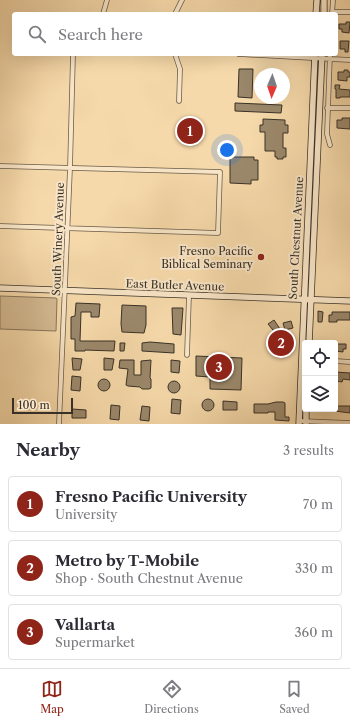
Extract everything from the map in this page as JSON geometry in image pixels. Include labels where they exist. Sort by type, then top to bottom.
[{"type":"main road","points":[[316,0],[316,12]]},
{"type":"main road","points":[[324,0],[324,12]]},
{"type":"main road","name":"South Chestnut Avenue","points":[[299,423],[314,56]]},
{"type":"main road","name":"South Chestnut Avenue","points":[[309,340],[322,57]]},
{"type":"main road","name":"East Butler Avenue","points":[[0,288],[350,301]]},
{"type":"main road","points":[[306,412],[306,423]]},
{"type":"street","points":[[104,12],[108,0]]},
{"type":"street","points":[[176,12],[182,0]]},
{"type":"street","points":[[332,12],[333,0]]},
{"type":"street","points":[[338,13],[350,12]]},
{"type":"street","name":"South Winery Avenue","points":[[59,424],[65,291],[66,228],[70,168],[73,56]]},
{"type":"street","points":[[176,56],[180,69],[180,101]]},
{"type":"street","points":[[314,56],[329,60],[350,60]]},
{"type":"street","points":[[330,56],[327,134],[330,145]]},
{"type":"street","points":[[327,108],[350,108]]},
{"type":"street","points":[[0,166],[220,172],[218,233],[0,226]]},
{"type":"street","points":[[186,355],[189,295]]},
{"type":"street","points":[[338,361],[350,362]]},
{"type":"street","points":[[299,423],[350,423]]},
{"type":"shaded area","points":[[0,296],[56,298],[56,331],[0,329]]},
{"type":"building","points":[[346,22],[350,22],[349,33],[342,32],[342,29],[339,29],[339,24],[346,24]]},
{"type":"building","points":[[340,41],[349,41],[348,52],[345,52],[345,49],[340,49]]},
{"type":"building","points":[[239,69],[253,69],[252,98],[238,97]]},
{"type":"building","points":[[344,70],[348,70],[348,72],[350,72],[350,77],[347,77],[347,81],[338,80],[338,72],[344,72]]},
{"type":"building","points":[[335,85],[340,85],[339,89],[350,90],[350,97],[336,98]]},
{"type":"building","points":[[235,103],[282,105],[281,113],[235,111]]},
{"type":"building","points":[[342,118],[350,118],[350,129],[337,128],[337,120],[342,120]]},
{"type":"building","points":[[263,119],[285,120],[285,125],[288,125],[288,133],[283,133],[283,148],[286,148],[286,157],[283,157],[283,159],[277,159],[277,157],[275,157],[275,151],[265,151],[265,132],[260,132],[260,125],[263,125]]},
{"type":"building","points":[[230,157],[254,157],[254,160],[258,160],[258,180],[251,180],[251,184],[230,183]]},
{"type":"building","points":[[76,303],[100,304],[99,317],[91,317],[91,312],[81,312],[80,341],[115,341],[114,351],[75,351],[75,339],[71,339],[71,317],[75,316]]},
{"type":"building","points":[[122,305],[146,306],[146,325],[144,333],[122,332]]},
{"type":"building","points":[[172,308],[183,308],[181,335],[173,334]]},
{"type":"building","points":[[318,311],[323,312],[322,322],[318,322]]},
{"type":"building","points":[[332,312],[350,312],[350,320],[337,320],[337,322],[329,322],[329,315],[332,315]]},
{"type":"building","points":[[274,320],[282,332],[277,335],[268,324]]},
{"type":"building","points":[[291,321],[293,328],[285,330],[283,323]]},
{"type":"building","points":[[276,338],[286,338],[286,348],[276,347]]},
{"type":"building","points":[[150,342],[174,344],[174,353],[142,351],[142,343]]},
{"type":"building","points":[[120,343],[125,343],[124,351],[120,351]]},
{"type":"building","points":[[338,344],[346,344],[346,349],[343,349],[343,352],[338,351]]},
{"type":"building","points":[[196,356],[242,358],[241,390],[210,389],[210,377],[196,376]]},
{"type":"building","points":[[72,358],[82,359],[80,370],[73,370]]},
{"type":"building","points":[[104,358],[114,359],[112,370],[104,370]]},
{"type":"building","points":[[120,360],[134,360],[134,375],[141,375],[141,361],[151,360],[151,388],[142,389],[140,387],[126,385],[128,369],[119,368]]},
{"type":"building","points":[[171,360],[180,361],[179,373],[171,372]]},
{"type":"building","points":[[338,372],[350,373],[350,380],[343,379],[342,382],[338,381]]},
{"type":"building","points":[[72,376],[81,377],[80,391],[71,390]]},
{"type":"building","points":[[102,379],[106,379],[110,385],[106,391],[102,391],[98,387],[98,383]]},
{"type":"building","points":[[172,381],[176,381],[180,387],[176,393],[172,393],[168,389],[168,385]]},
{"type":"building","points":[[172,399],[181,400],[180,414],[171,413]]},
{"type":"building","points":[[206,399],[210,399],[214,405],[210,411],[206,411],[202,407],[202,403]]},
{"type":"building","points":[[223,401],[237,402],[237,410],[223,410]]},
{"type":"building","points":[[276,402],[285,403],[285,417],[289,417],[289,421],[275,420],[275,412],[254,413],[254,404],[268,404]]},
{"type":"building","points":[[111,405],[120,406],[119,420],[110,419]]},
{"type":"building","points":[[142,406],[150,407],[149,421],[140,420]]},
{"type":"building","points":[[338,406],[350,406],[350,413],[338,411]]},
{"type":"building","points":[[72,409],[86,410],[86,418],[72,418]]},
{"type":"place","name":"Fresno Pacific University","points":[[190,131]]},
{"type":"place","name":"Fresno Pacific Biblical Seminary","points":[[261,257]]},
{"type":"place","name":"Metro by T-Mobile","points":[[281,343]]},
{"type":"place","name":"Vallarta","points":[[219,367]]}]
